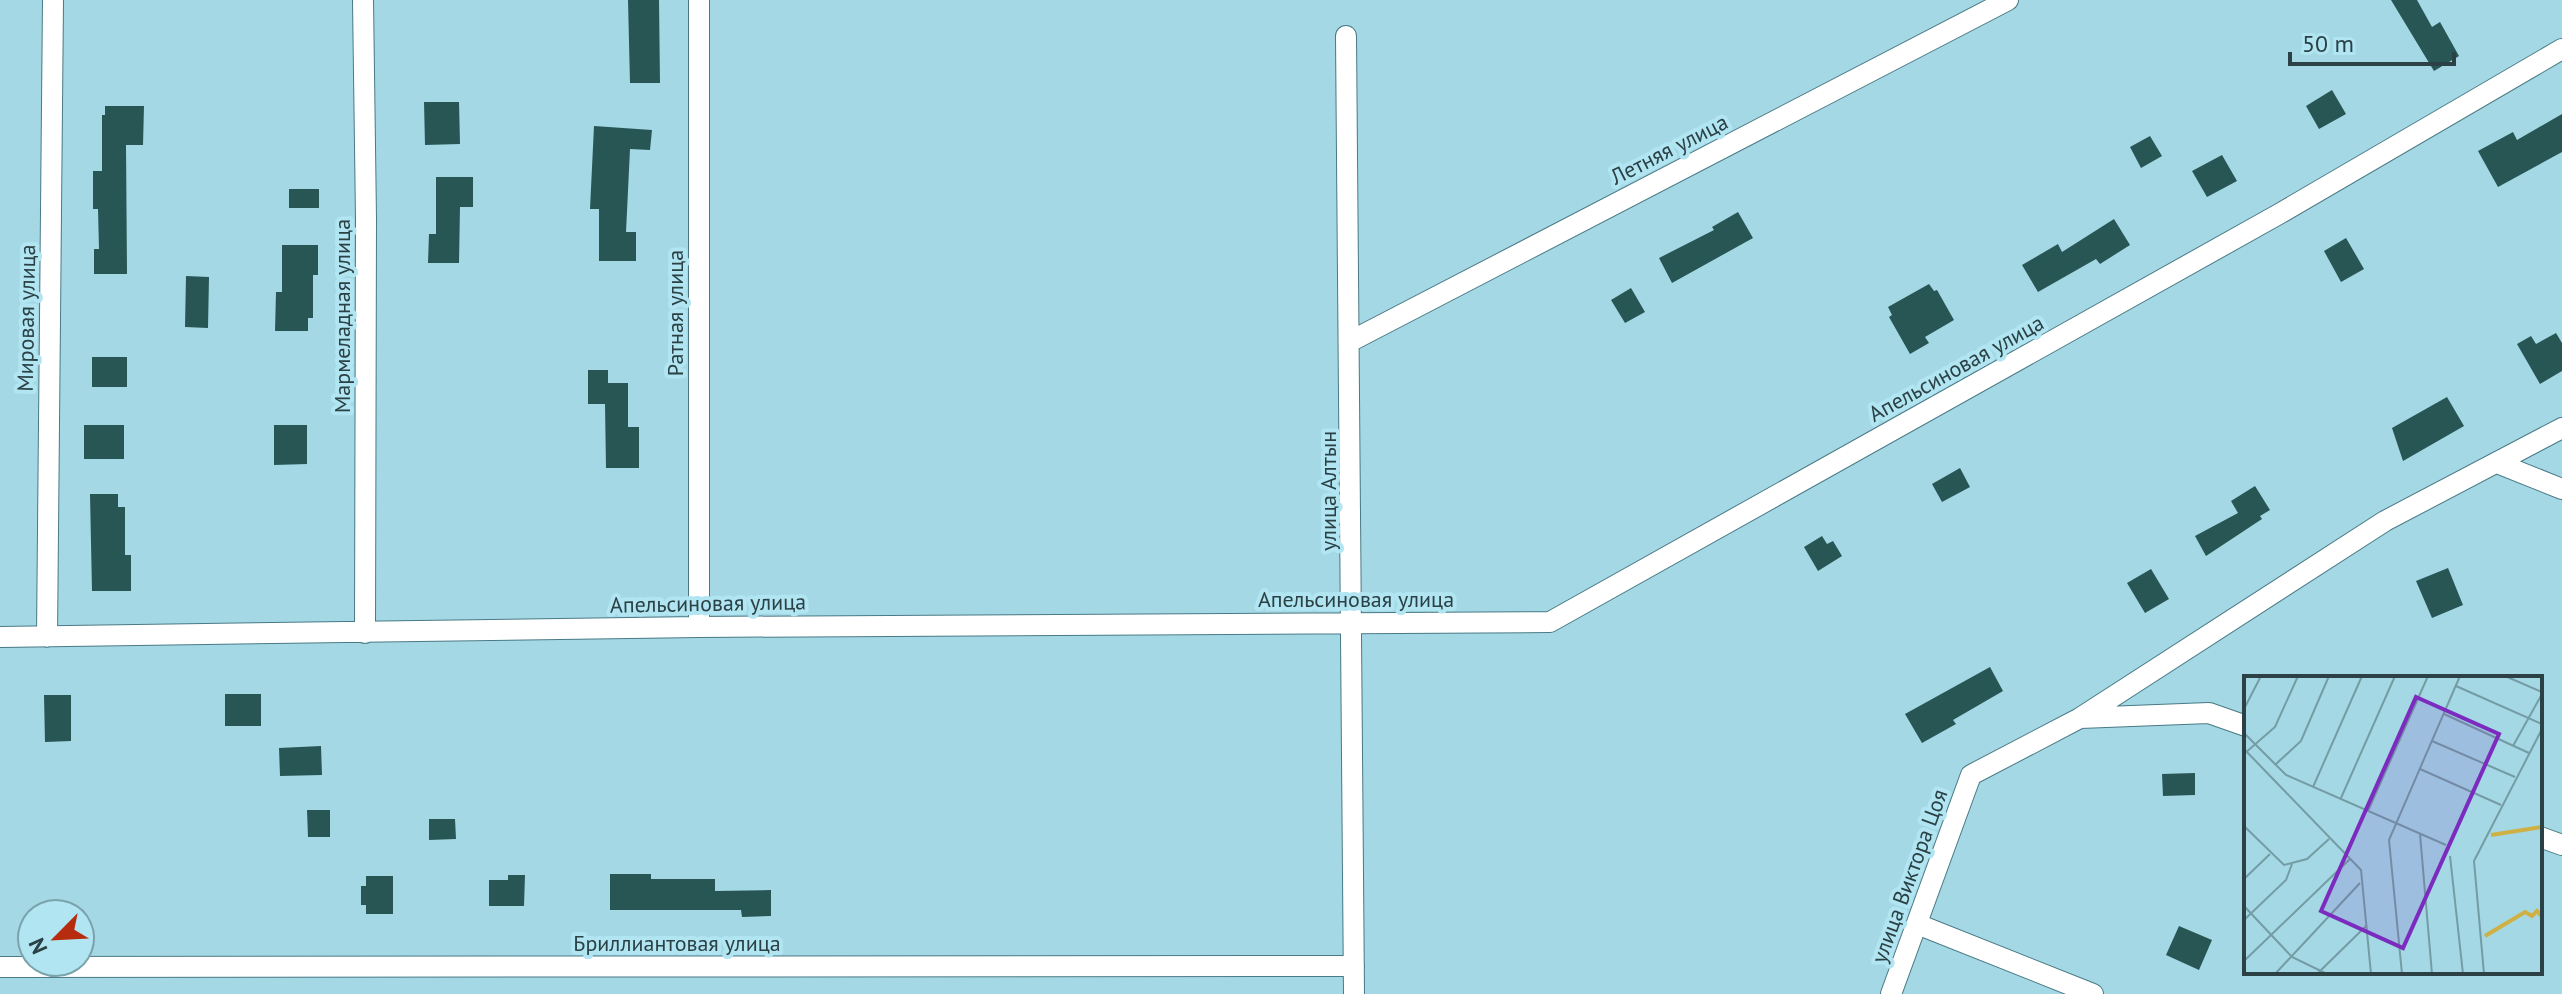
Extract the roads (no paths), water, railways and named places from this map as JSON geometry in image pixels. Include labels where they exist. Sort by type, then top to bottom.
[{"type":"street","name":"Мировая улица","points":[[47,637],[53,0]]},
{"type":"street","name":"Мармеладная улица","points":[[363,0],[365,633]]},
{"type":"street","name":"Ратная улица","points":[[699,0],[699,627]]},
{"type":"street","name":"Летняя улица","points":[[1351,341],[2008,0]]},
{"type":"street","name":"улица Алтын","points":[[1346,36],[1351,341],[1354,994]]},
{"type":"street","name":"Апельсиновая улица","points":[[0,637],[699,627],[1550,622],[2279,214],[2562,49]]},
{"type":"street","points":[[2080,718],[2385,521],[2562,428]]},
{"type":"street","points":[[2497,463],[2562,489]]},
{"type":"street","points":[[2080,718],[2209,713],[2244,725]]},
{"type":"street","name":"улица Виктора Цоя","points":[[1891,994],[1971,775],[2080,718]]},
{"type":"street","points":[[2542,838],[2562,845]]},
{"type":"street","points":[[1917,924],[2093,994]]},
{"type":"street","name":"Бриллиантовая улица","points":[[0,967],[1354,966]]}]
